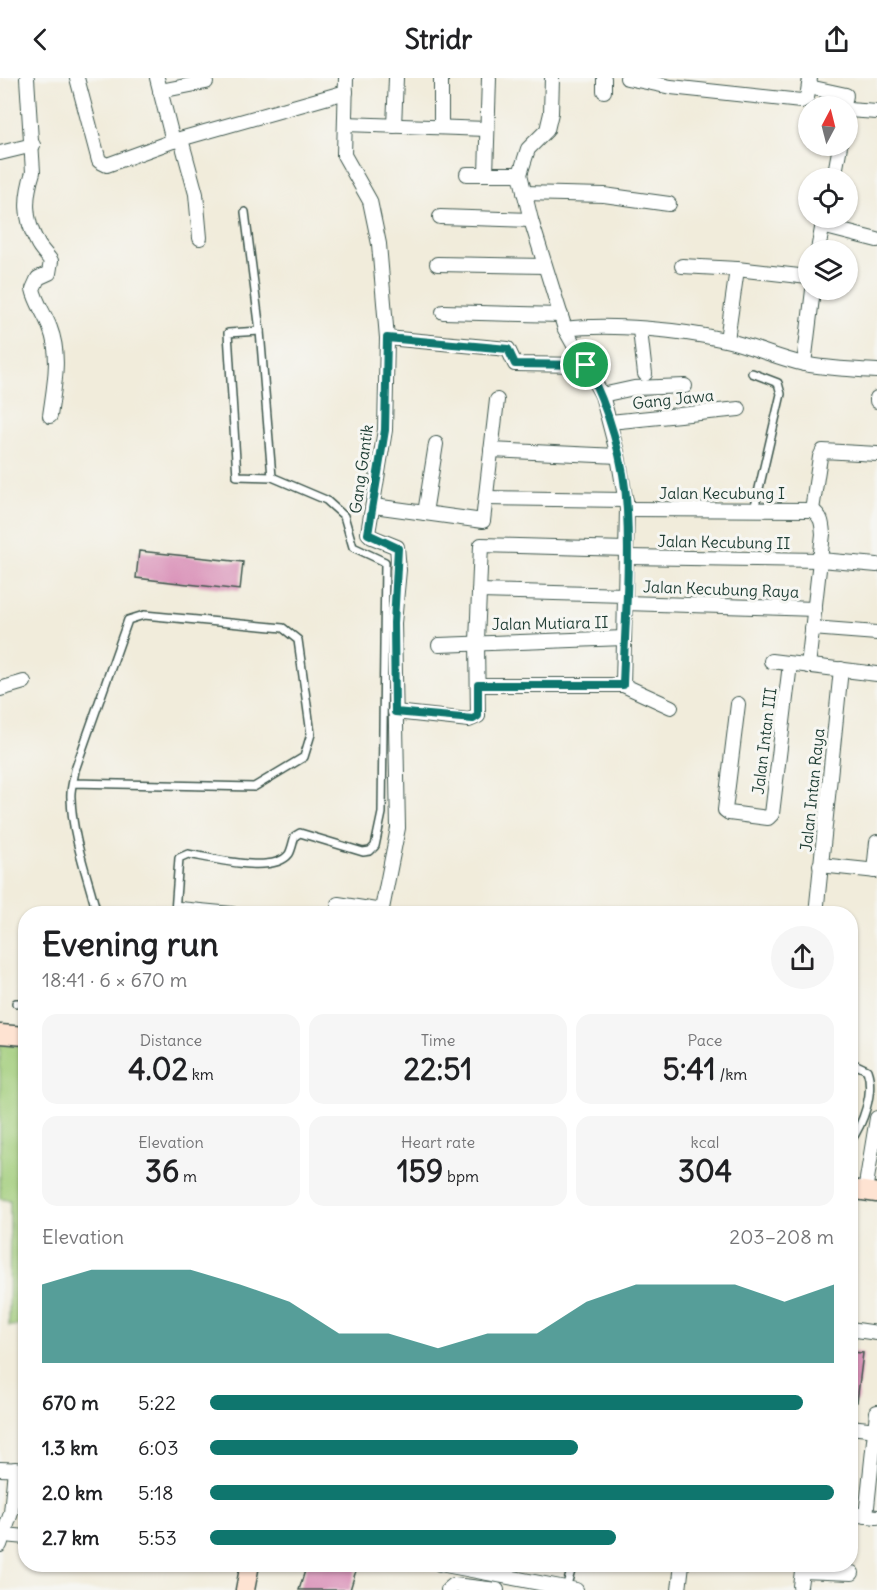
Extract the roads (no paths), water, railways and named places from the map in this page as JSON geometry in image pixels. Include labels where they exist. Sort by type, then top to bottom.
[{"type":"main road","points":[[0,1034],[18,1035]]},
{"type":"main road","points":[[245,1590],[248,1572]]},
{"type":"street","points":[[27,78],[33,145],[33,172],[27,186],[26,200],[28,217],[37,244],[51,261],[49,273],[38,278],[33,289],[50,327],[56,349],[56,373],[50,416]]},
{"type":"street","points":[[78,78],[94,146],[103,164],[111,164],[346,85]]},
{"type":"street","points":[[394,126],[396,78]]},
{"type":"street","points":[[441,78],[441,127]]},
{"type":"street","points":[[486,174],[489,78]]},
{"type":"street","points":[[552,78],[551,113],[547,130],[528,149],[520,174],[531,220],[565,329],[602,395],[618,456],[627,505],[623,685]]},
{"type":"street","points":[[627,78],[671,82],[719,92],[801,101],[807,98],[809,82],[846,96]]},
{"type":"street","points":[[719,92],[720,78]]},
{"type":"street","points":[[200,238],[196,194],[159,84],[206,81]]},
{"type":"street","name":"Gang Gantik","points":[[346,85],[344,155],[370,201],[379,244],[387,338],[385,430],[369,536],[398,548],[394,623],[398,828],[383,906]]},
{"type":"street","points":[[858,111],[877,112]]},
{"type":"street","points":[[345,124],[487,129]]},
{"type":"street","points":[[0,153],[33,145]]},
{"type":"street","points":[[467,174],[520,174]]},
{"type":"street","points":[[524,193],[604,195],[669,204]]},
{"type":"street","points":[[440,217],[531,220]]},
{"type":"street","points":[[841,228],[877,240]]},
{"type":"street","points":[[436,264],[545,266]]},
{"type":"street","points":[[682,266],[737,268],[798,276]]},
{"type":"street","points":[[727,340],[737,268]]},
{"type":"street","points":[[804,364],[812,300]]},
{"type":"street","points":[[443,312],[561,315]]},
{"type":"street","points":[[565,329],[640,330],[727,340],[804,364],[831,369],[877,371]]},
{"type":"street","points":[[640,330],[645,374]]},
{"type":"street","points":[[387,338],[508,349],[512,362],[515,364],[586,365]]},
{"type":"street","points":[[602,395],[634,388],[685,386]]},
{"type":"street","points":[[374,506],[483,522],[497,400]]},
{"type":"street","name":"Gang Jawa","points":[[610,422],[739,409]]},
{"type":"street","points":[[425,513],[436,444]]},
{"type":"street","points":[[491,450],[618,456]]},
{"type":"street","points":[[808,666],[821,560],[822,522],[814,511],[820,457],[824,451],[877,454]]},
{"type":"street","name":"Jalan Kecubung I","points":[[486,498],[814,511]]},
{"type":"street","name":"Jalan Kecubung II","points":[[479,591],[481,544],[626,553],[821,560],[877,565]]},
{"type":"street","points":[[395,712],[473,719],[478,716],[479,591]]},
{"type":"street","name":"Jalan Kecubung Raya","points":[[479,591],[815,609]]},
{"type":"street","points":[[812,628],[877,633]]},
{"type":"street","name":"Jalan Mutiara II","points":[[439,645],[477,641],[624,638]]},
{"type":"street","points":[[771,661],[877,674]]},
{"type":"street","name":"Jalan Intan III","points":[[738,704],[725,807],[729,813],[765,819],[772,814],[790,664]]},
{"type":"street","name":"Jalan Intan Raya","points":[[817,906],[841,669]]},
{"type":"street","points":[[0,689],[24,682]]},
{"type":"street","points":[[478,685],[623,685],[671,707]]},
{"type":"street","points":[[820,865],[875,871],[877,842]]},
{"type":"street","points":[[338,904],[349,906]]},
{"type":"street","points":[[859,1190],[877,1118]]},
{"type":"street","points":[[858,1330],[877,1333]]},
{"type":"street","points":[[872,1516],[877,1412]]},
{"type":"street","points":[[858,1428],[876,1430]]},
{"type":"street","points":[[0,1468],[18,1469]]},
{"type":"street","points":[[18,1479],[11,1513],[2,1540],[18,1538]]},
{"type":"street","points":[[491,1572],[573,1589]]},
{"type":"street","points":[[679,1590],[681,1572]]},
{"type":"street","points":[[800,1586],[802,1572]]},
{"type":"street","points":[[842,1572],[852,1573]]},
{"type":"street","points":[[448,1590],[454,1585],[498,1590],[502,1575]]},
{"type":"lane","points":[[245,212],[260,331],[272,477]]},
{"type":"lane","points":[[177,906],[179,858],[188,854],[256,864],[280,862],[290,853],[295,836],[300,833],[363,852],[370,851],[375,846],[382,813],[385,562],[353,547],[344,516],[326,500],[272,477],[237,476],[228,333],[260,331]]},
{"type":"lane","points":[[752,373],[778,383],[781,394],[754,510]]},
{"type":"lane","points":[[73,783],[254,787],[304,757],[311,734],[298,640],[283,628],[144,615],[128,620],[73,783],[71,797],[78,839],[95,906]]},
{"type":"lane","points":[[858,1066],[867,1070],[871,1081],[863,1120],[858,1128]]},
{"type":"lane","points":[[573,1572],[573,1589]]}]
